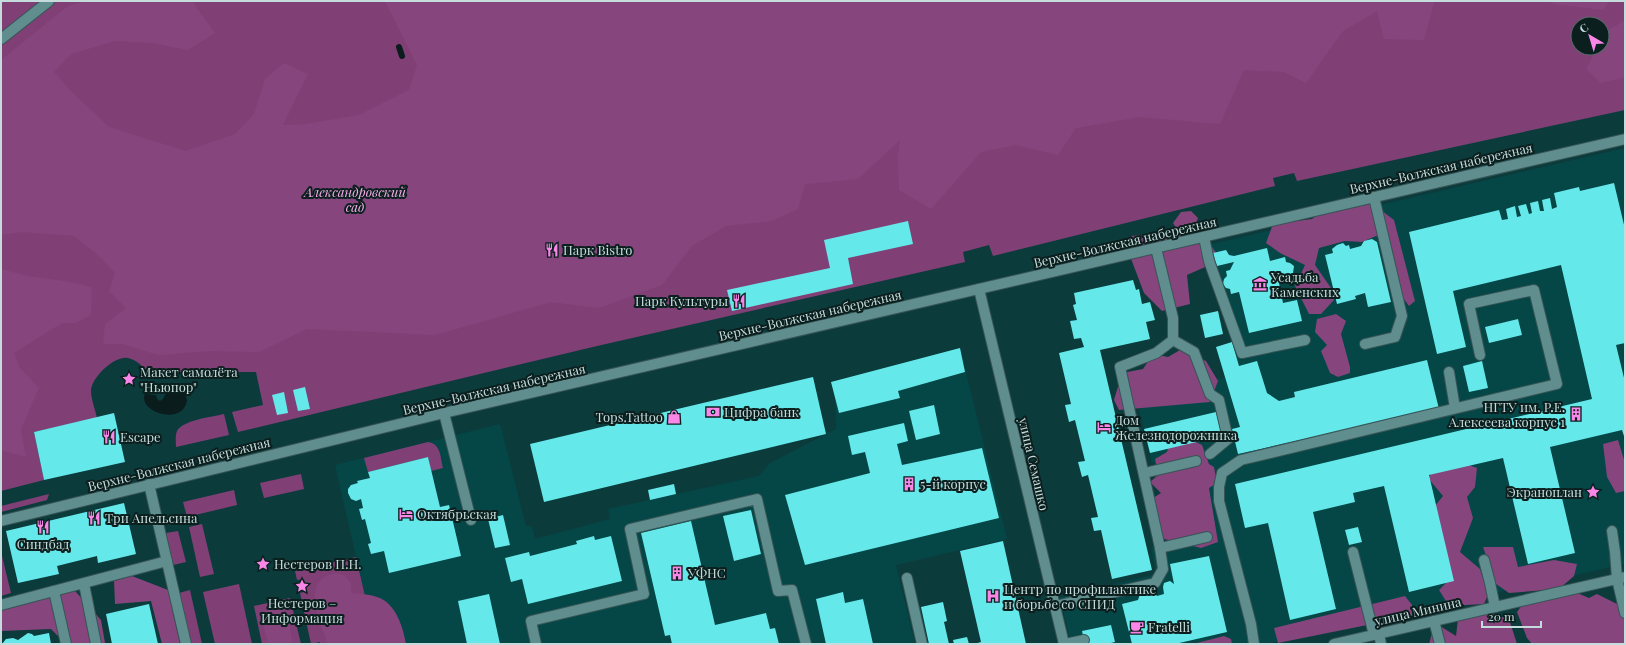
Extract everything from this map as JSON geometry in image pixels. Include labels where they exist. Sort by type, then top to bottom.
[{"type":"street","points":[[1,39],[49,1]]},
{"type":"street","name":"Верхне-Волжская набережная","points":[[1,520],[444,413],[1625,139]]},
{"type":"street","points":[[1365,344],[1395,337],[1402,316],[1374,197]]},
{"type":"street","points":[[1204,237],[1209,261],[1242,353],[1305,340]]},
{"type":"street","points":[[1156,248],[1173,318],[1173,340]]},
{"type":"street","name":"улица Семашко","points":[[978,289],[1064,644]]},
{"type":"street","points":[[1254,644],[1251,624],[1219,501],[1219,487],[1222,473],[1241,460],[1557,384],[1534,290],[1469,304],[1480,355]]},
{"type":"street","points":[[1173,340],[1194,352],[1210,394],[1219,400],[1228,439],[1210,454]]},
{"type":"street","points":[[1055,606],[1155,583],[1163,569],[1160,548],[1120,367],[1156,353],[1173,340]]},
{"type":"street","points":[[1449,372],[1455,408]]},
{"type":"street","points":[[444,413],[471,520]]},
{"type":"street","points":[[1144,473],[1196,461]]},
{"type":"street","points":[[149,484],[186,644]]},
{"type":"street","points":[[536,644],[531,621],[644,594],[630,529],[757,499],[778,591],[792,590],[806,644]]},
{"type":"street","points":[[1612,531],[1621,578],[1625,613]]},
{"type":"street","points":[[1160,548],[1207,537]]},
{"type":"street","points":[[1353,552],[1378,638]]},
{"type":"street","points":[[1484,560],[1495,607]]},
{"type":"street","points":[[1,605],[167,562]]},
{"type":"street","points":[[907,578],[922,644]]},
{"type":"street","name":"улица Минина","points":[[1334,644],[1378,638],[1434,621],[1621,578]]},
{"type":"street","points":[[84,584],[96,644]]},
{"type":"street","points":[[54,591],[66,644]]},
{"type":"street","points":[[1434,621],[1440,644]]},
{"type":"street","points":[[1064,644],[1084,640]]},
{"type":"shaded area","points":[[1625,148],[1625,564],[1264,644],[1071,644],[1060,597],[1156,574],[1151,547],[1211,532],[1201,452],[1152,463],[1137,401],[1225,377],[1216,347],[1232,342],[1199,247]]},
{"type":"shaded area","points":[[960,348],[1007,539],[896,565],[915,644],[376,644],[335,465],[500,424],[526,526],[532,526],[535,539],[610,519],[608,509],[759,476],[770,463],[836,429],[835,396],[831,382]]},
{"type":"shaded area","points":[[174,389],[183,392],[187,401],[183,409],[177,413],[169,415],[153,411],[147,406],[144,400],[145,394],[156,395],[157,399],[160,401],[166,393]]},
{"type":"green space","name":"Александровский сад","points":[[1,1],[1625,1],[1625,110],[1297,181],[1294,173],[1273,178],[1275,186],[993,256],[989,245],[963,252],[965,262],[597,346],[238,432],[232,412],[263,405],[256,372],[148,372],[134,360],[123,358],[111,363],[105,368],[95,379],[92,385],[92,397],[97,418],[34,432],[44,480],[1,491]]},
{"type":"green space","points":[[87,1],[192,1],[215,33],[188,50],[153,43],[115,41],[71,54],[54,72],[72,92],[109,127],[186,151],[235,134],[254,114],[265,79],[284,63],[308,74],[283,125],[306,124],[359,115],[409,90],[417,65],[385,1],[1433,1],[1434,3],[1424,40],[1384,39],[1377,11],[1343,31],[1306,83],[1284,72],[1244,70],[1220,124],[1140,117],[1076,128],[1058,155],[1016,145],[981,152],[931,209],[899,190],[898,156],[900,140],[858,179],[805,184],[798,209],[772,221],[726,226],[692,246],[662,285],[599,308],[551,302],[435,335],[307,329],[259,352],[210,351],[158,355],[122,344],[103,344],[105,324],[126,308],[109,291],[115,273],[98,255],[74,236],[21,232],[1,235],[1,60],[68,6]]},
{"type":"green space","points":[[1549,1],[1609,1],[1603,10],[1553,4]]},
{"type":"green space","points":[[1625,20],[1625,77],[1601,83],[1586,69],[1593,56],[1610,56],[1610,30]]},
{"type":"green space","points":[[1373,204],[1394,220],[1415,301],[1409,306],[1388,278],[1381,238],[1376,236],[1362,242],[1345,241],[1319,248],[1315,265],[1331,288],[1334,300],[1321,314],[1309,314],[1295,286],[1305,265],[1280,253],[1266,243],[1273,224],[1312,219],[1329,205]]},
{"type":"green space","points":[[1191,211],[1198,218],[1192,234],[1208,241],[1221,260],[1187,275],[1190,304],[1162,311],[1144,293],[1130,256],[1132,236],[1178,231],[1173,223],[1181,212]]},
{"type":"green space","points":[[1,269],[27,276],[64,281],[92,287],[91,315],[76,323],[62,323],[14,353],[20,368],[39,388],[21,429],[26,457],[1,450]]},
{"type":"green space","points":[[1336,314],[1346,321],[1341,334],[1350,367],[1350,373],[1338,377],[1330,373],[1321,351],[1327,345],[1315,332],[1317,319]]},
{"type":"green space","points":[[1180,350],[1206,361],[1218,381],[1210,402],[1119,410],[1114,400],[1122,373],[1143,369],[1153,354],[1168,357]]},
{"type":"green space","points":[[224,414],[229,435],[176,447],[176,433],[180,427],[191,422]]},
{"type":"green space","points":[[1186,437],[1202,445],[1209,464],[1214,467],[1217,483],[1209,488],[1218,542],[1201,548],[1152,536],[1145,503],[1161,493],[1150,482],[1158,475],[1155,459],[1167,452],[1170,439]]},
{"type":"green space","points":[[1618,440],[1625,463],[1625,491],[1616,493],[1607,477],[1603,444]]},
{"type":"green space","points":[[428,442],[432,443],[438,448],[443,468],[431,471],[428,457],[368,472],[364,458]]},
{"type":"green space","points":[[1455,460],[1477,468],[1475,487],[1467,497],[1473,518],[1460,552],[1480,569],[1488,595],[1484,604],[1449,606],[1439,590],[1450,579],[1430,512],[1443,496],[1428,478],[1440,462]]},
{"type":"green space","points":[[301,474],[304,489],[264,498],[260,483]]},
{"type":"green space","points":[[234,490],[237,505],[187,517],[183,502]]},
{"type":"green space","points":[[49,494],[47,500],[1,512],[1,506]]},
{"type":"green space","points":[[202,524],[214,574],[200,577],[189,527]]},
{"type":"green space","points":[[178,531],[186,562],[173,565],[166,533]]},
{"type":"green space","points":[[1483,547],[1513,547],[1518,567],[1554,560],[1577,564],[1574,576],[1559,589],[1509,593],[1496,584]]},
{"type":"green space","points":[[1,552],[11,593],[1,596]]},
{"type":"green space","points":[[356,557],[376,644],[320,644],[320,642],[311,644],[300,593],[307,591],[304,579],[297,580],[295,571]]},
{"type":"green space","points":[[337,573],[345,576],[351,583],[351,593],[374,596],[389,604],[398,616],[401,623],[406,644],[328,644],[322,630],[315,603],[316,587],[322,579]]},
{"type":"green space","points":[[132,576],[168,590],[180,644],[162,644],[151,601],[115,604],[114,581]]},
{"type":"green space","points":[[68,583],[101,620],[105,643],[66,644],[51,629],[1,631],[1,614],[5,600]]},
{"type":"green space","points":[[239,584],[252,644],[215,644],[203,592]]},
{"type":"green space","points":[[1568,589],[1589,598],[1597,594],[1617,604],[1625,594],[1625,644],[1532,644],[1527,638],[1517,612],[1527,598]]},
{"type":"green space","points":[[190,590],[202,644],[191,644],[179,593]]},
{"type":"green space","points":[[1405,596],[1412,605],[1412,616],[1278,643],[1274,628]]},
{"type":"green space","points":[[290,598],[301,644],[262,644],[254,606]]},
{"type":"green space","points":[[1486,605],[1491,614],[1509,619],[1517,644],[1429,644],[1433,629],[1440,626],[1456,636],[1458,619],[1474,617],[1478,606]]},
{"type":"green space","points":[[276,607],[281,609],[287,617],[292,641],[290,644],[269,644],[263,619],[265,611]]},
{"type":"green space","points":[[1224,636],[1231,639],[1232,644],[1193,644]]},
{"type":"building","name":"НГТУ им. Р.Е. Алексеева корпус 1","points":[[1614,183],[1625,229],[1625,343],[1616,345],[1625,382],[1625,439],[1622,430],[1550,447],[1575,553],[1528,564],[1503,458],[1429,475],[1454,581],[1409,592],[1384,486],[1353,493],[1355,502],[1313,512],[1336,609],[1290,620],[1268,523],[1245,528],[1235,484],[1592,399],[1561,265],[1453,291],[1466,347],[1437,354],[1409,232],[1499,210],[1502,220],[1508,219],[1506,209],[1515,206],[1517,217],[1521,216],[1518,206],[1526,204],[1529,214],[1532,213],[1530,203],[1538,201],[1540,211],[1544,211],[1542,200],[1550,198],[1552,209],[1557,207],[1554,193],[1579,187],[1580,191]]},
{"type":"building","points":[[908,221],[913,244],[848,258],[853,284],[732,311],[727,290],[830,268],[824,240]]},
{"type":"building","points":[[1372,239],[1377,242],[1391,302],[1368,307],[1365,293],[1355,296],[1356,299],[1337,304],[1325,255],[1333,253],[1332,249],[1337,245],[1343,243],[1346,246],[1349,245],[1350,249],[1361,246],[1364,241]]},
{"type":"building","points":[[1267,248],[1270,261],[1285,257],[1286,262],[1294,266],[1293,273],[1289,275],[1291,280],[1279,283],[1283,303],[1297,300],[1302,321],[1249,333],[1239,292],[1231,294],[1230,289],[1226,288],[1223,284],[1224,279],[1227,276],[1226,271],[1230,270],[1234,262],[1217,266],[1213,253],[1226,250],[1229,255],[1234,256]]},
{"type":"building","points":[[1133,280],[1136,290],[1139,289],[1142,304],[1150,302],[1155,320],[1146,322],[1150,339],[1100,350],[1152,570],[1112,579],[1101,530],[1094,531],[1091,518],[1098,517],[1088,475],[1082,477],[1078,462],[1085,461],[1075,420],[1069,422],[1065,405],[1071,404],[1059,353],[1084,347],[1081,338],[1074,339],[1070,321],[1077,320],[1073,305],[1076,304],[1074,293]]},
{"type":"building","points":[[1218,311],[1223,334],[1205,338],[1200,315]]},
{"type":"building","points":[[1518,319],[1522,335],[1489,343],[1485,327]]},
{"type":"building","points":[[1232,342],[1239,366],[1257,361],[1267,393],[1279,401],[1295,397],[1294,392],[1427,360],[1439,409],[1238,454],[1232,429],[1240,427],[1216,347]]},
{"type":"building","points":[[960,348],[965,372],[898,391],[900,398],[839,413],[831,382]]},
{"type":"building","points":[[1482,361],[1488,388],[1469,392],[1463,366]]},
{"type":"building","points":[[813,377],[826,434],[544,502],[530,444]]},
{"type":"building","points":[[305,387],[310,409],[298,411],[293,390]]},
{"type":"building","points":[[284,392],[288,413],[277,415],[272,395]]},
{"type":"building","points":[[934,405],[940,434],[916,440],[909,411]]},
{"type":"building","points":[[1216,412],[1222,436],[1150,453],[1144,429]]},
{"type":"building","points":[[114,413],[125,462],[44,480],[34,432]]},
{"type":"building","name":"5-й корпус","points":[[904,423],[908,441],[897,444],[902,465],[982,448],[999,518],[805,565],[785,495],[870,473],[865,452],[852,455],[848,436]]},
{"type":"building","name":"Октябрьская","points":[[428,457],[440,507],[449,505],[461,556],[389,573],[384,551],[371,554],[368,544],[371,543],[365,519],[362,520],[359,509],[363,508],[361,499],[356,501],[351,499],[348,489],[351,485],[358,483],[357,481],[370,478],[368,472]]},
{"type":"building","points":[[674,484],[676,494],[650,500],[648,490]]},
{"type":"building","points":[[124,503],[136,554],[98,563],[97,556],[57,566],[59,574],[18,583],[6,531]]},
{"type":"building","points":[[751,510],[761,554],[734,561],[723,516]]},
{"type":"building","points":[[503,515],[510,545],[495,548],[488,519]]},
{"type":"building","name":"УФНС","points":[[691,521],[715,625],[766,613],[770,629],[775,628],[779,644],[672,644],[670,635],[665,636],[641,533]]},
{"type":"building","points":[[1358,527],[1362,542],[1349,545],[1345,530]]},
{"type":"building","points":[[594,536],[595,540],[611,536],[622,581],[528,604],[522,579],[511,582],[505,558],[529,552],[530,556],[577,544],[576,541]]},
{"type":"building","name":"Центр по профилактике и борьбе со СПИД","points":[[1003,541],[1026,644],[974,644],[981,642],[960,551]]},
{"type":"building","points":[[1209,556],[1227,632],[1175,644],[1132,644],[1122,604],[1138,600],[1140,594],[1146,591],[1153,591],[1157,596],[1164,594],[1164,583],[1170,581],[1174,584],[1170,564]]},
{"type":"building","points":[[843,592],[845,603],[863,599],[873,644],[826,644],[816,599]]},
{"type":"building","points":[[489,594],[500,644],[467,644],[458,601]]},
{"type":"building","points":[[943,602],[947,621],[944,622],[949,644],[929,644],[921,607]]},
{"type":"building","points":[[149,604],[158,644],[112,644],[106,614]]},
{"type":"building","points":[[1111,625],[1115,642],[1107,644],[1085,644],[1082,631]]},
{"type":"building","points":[[28,633],[34,636],[49,633],[51,644],[2,644],[6,639],[13,638],[18,640]]},
{"type":"building","points":[[967,637],[969,644],[954,644],[953,640]]},
{"type":"waterway","points":[[399,47],[402,56]]},
{"type":"place","name":"Парк Bistro","points":[[552,250]]},
{"type":"place","name":"Усадьба Каменских","points":[[1260,284]]},
{"type":"place","name":"Парк Культуры","points":[[739,301]]},
{"type":"place","name":"Макет самолёта \"Ньюпор\"","points":[[129,379]]},
{"type":"place","name":"Цифра банк","points":[[713,412]]},
{"type":"place","name":"НГТУ им. Р.Е. Алексеева корпус 1","points":[[1576,414]]},
{"type":"place","name":"Tops.Tattoo","points":[[674,417]]},
{"type":"place","name":"Дом Железнодорожника","points":[[1104,427]]},
{"type":"place","name":"Escape","points":[[109,437]]},
{"type":"place","name":"5-й корпус","points":[[909,484]]},
{"type":"place","name":"Экраноплан","points":[[1593,492]]},
{"type":"place","name":"Октябрьская","points":[[406,514]]},
{"type":"place","name":"Три Апельсина","points":[[94,518]]},
{"type":"place","name":"Синдбад","points":[[43,527]]},
{"type":"place","name":"Нестеров П.Н.","points":[[263,564]]},
{"type":"place","name":"УФНС","points":[[677,573]]},
{"type":"place","name":"Нестеров – Информация","points":[[302,586]]},
{"type":"place","name":"Центр по профилактике и борьбе со СПИД","points":[[993,596]]},
{"type":"place","name":"Fratelli","points":[[1137,627]]}]
